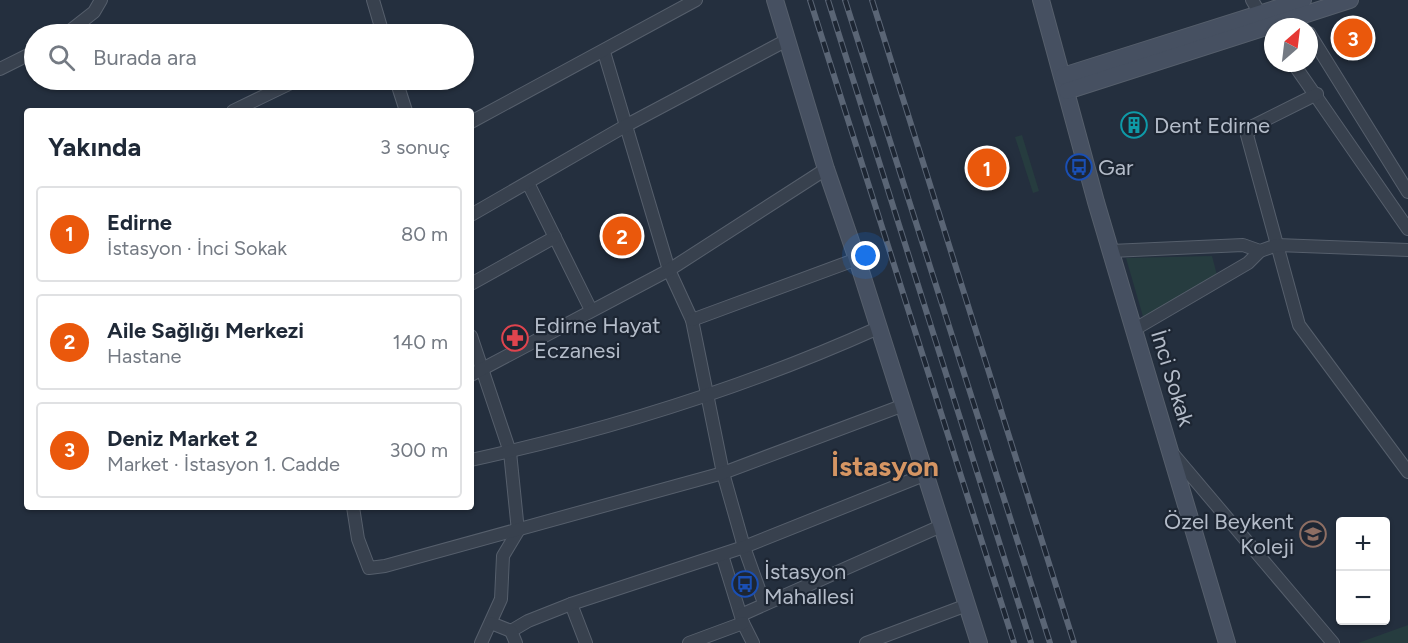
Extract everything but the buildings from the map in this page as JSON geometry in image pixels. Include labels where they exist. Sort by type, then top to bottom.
[{"type":"main road","points":[[775,0],[826,169],[857,258],[979,643]]},
{"type":"main road","name":"İnci Sokak","points":[[1041,0],[1111,251],[1172,453]]},
{"type":"main road","points":[[1065,84],[1263,20],[1297,10],[1350,0]]},
{"type":"main road","points":[[1172,453],[1227,643]]},
{"type":"street","points":[[79,24],[94,12],[101,0]]},
{"type":"street","points":[[373,0],[380,24]]},
{"type":"street","points":[[474,120],[604,52],[696,0]]},
{"type":"street","points":[[474,213],[627,124],[787,40]]},
{"type":"street","points":[[1318,47],[1408,192]]},
{"type":"street","points":[[604,52],[669,270],[692,320],[723,473],[744,547],[764,603]]},
{"type":"street","points":[[0,69],[24,57]]},
{"type":"street","points":[[1300,72],[1317,93],[1408,229]]},
{"type":"street","points":[[243,108],[278,90]]},
{"type":"street","points":[[399,90],[405,108]]},
{"type":"street","points":[[1317,93],[1253,126],[1247,135],[1299,325],[1408,472]]},
{"type":"street","points":[[474,374],[669,270],[826,169]]},
{"type":"street","points":[[528,183],[591,310]]},
{"type":"street","points":[[474,282],[555,237]]},
{"type":"street","points":[[1111,251],[1243,245],[1260,251]]},
{"type":"street","points":[[1135,329],[1248,263],[1260,251],[1277,245],[1408,250]]},
{"type":"street","points":[[692,320],[857,258]]},
{"type":"street","points":[[474,459],[510,452],[706,395],[805,360],[878,328]]},
{"type":"street","points":[[474,344],[510,452],[518,531],[503,556],[501,599],[481,643]]},
{"type":"street","points":[[353,510],[358,539],[369,568],[385,566],[723,473],[904,405]]},
{"type":"street","name":"İnci Sokak","points":[[1172,453],[1333,643]]},
{"type":"street","points":[[512,631],[528,621],[571,604],[744,547],[924,475]]},
{"type":"street","points":[[689,643],[742,619],[764,603],[941,526]]},
{"type":"street","points":[[722,555],[742,619],[753,643]]},
{"type":"street","points":[[571,604],[586,643]]},
{"type":"street","points":[[866,643],[967,605]]},
{"type":"street","points":[[491,623],[512,631]]},
{"type":"street","points":[[512,631],[516,643]]},
{"type":"green space","points":[[1022,135],[1039,191],[1033,193],[1015,137]]},
{"type":"green space","points":[[1212,256],[1218,279],[1144,320],[1126,258]]},
{"type":"green space","points":[[1408,625],[1408,643],[1358,643]]},
{"type":"railway","points":[[810,0],[1014,643]]},
{"type":"railway","points":[[828,0],[1031,643]]},
{"type":"railway","points":[[845,0],[1050,643]]},
{"type":"railway","points":[[872,0],[1074,643]]},
{"type":"place","name":"Deniz Market 2","points":[[1353,38]]},
{"type":"place","name":"Dent Edirne","points":[[1134,125]]},
{"type":"place","name":"Gar","points":[[1079,167]]},
{"type":"place","name":"Edirne","points":[[987,168]]},
{"type":"place","name":"Aile Sağlığı Merkezi","points":[[622,236]]},
{"type":"place","name":"Edirne Hayat Eczanesi","points":[[515,338]]},
{"type":"place","name":"Özel Beykent Koleji","points":[[1313,534]]},
{"type":"place","name":"İstasyon Mahallesi","points":[[745,584]]},
{"type":"district","name":"İstasyon","points":[[885,466]]}]
